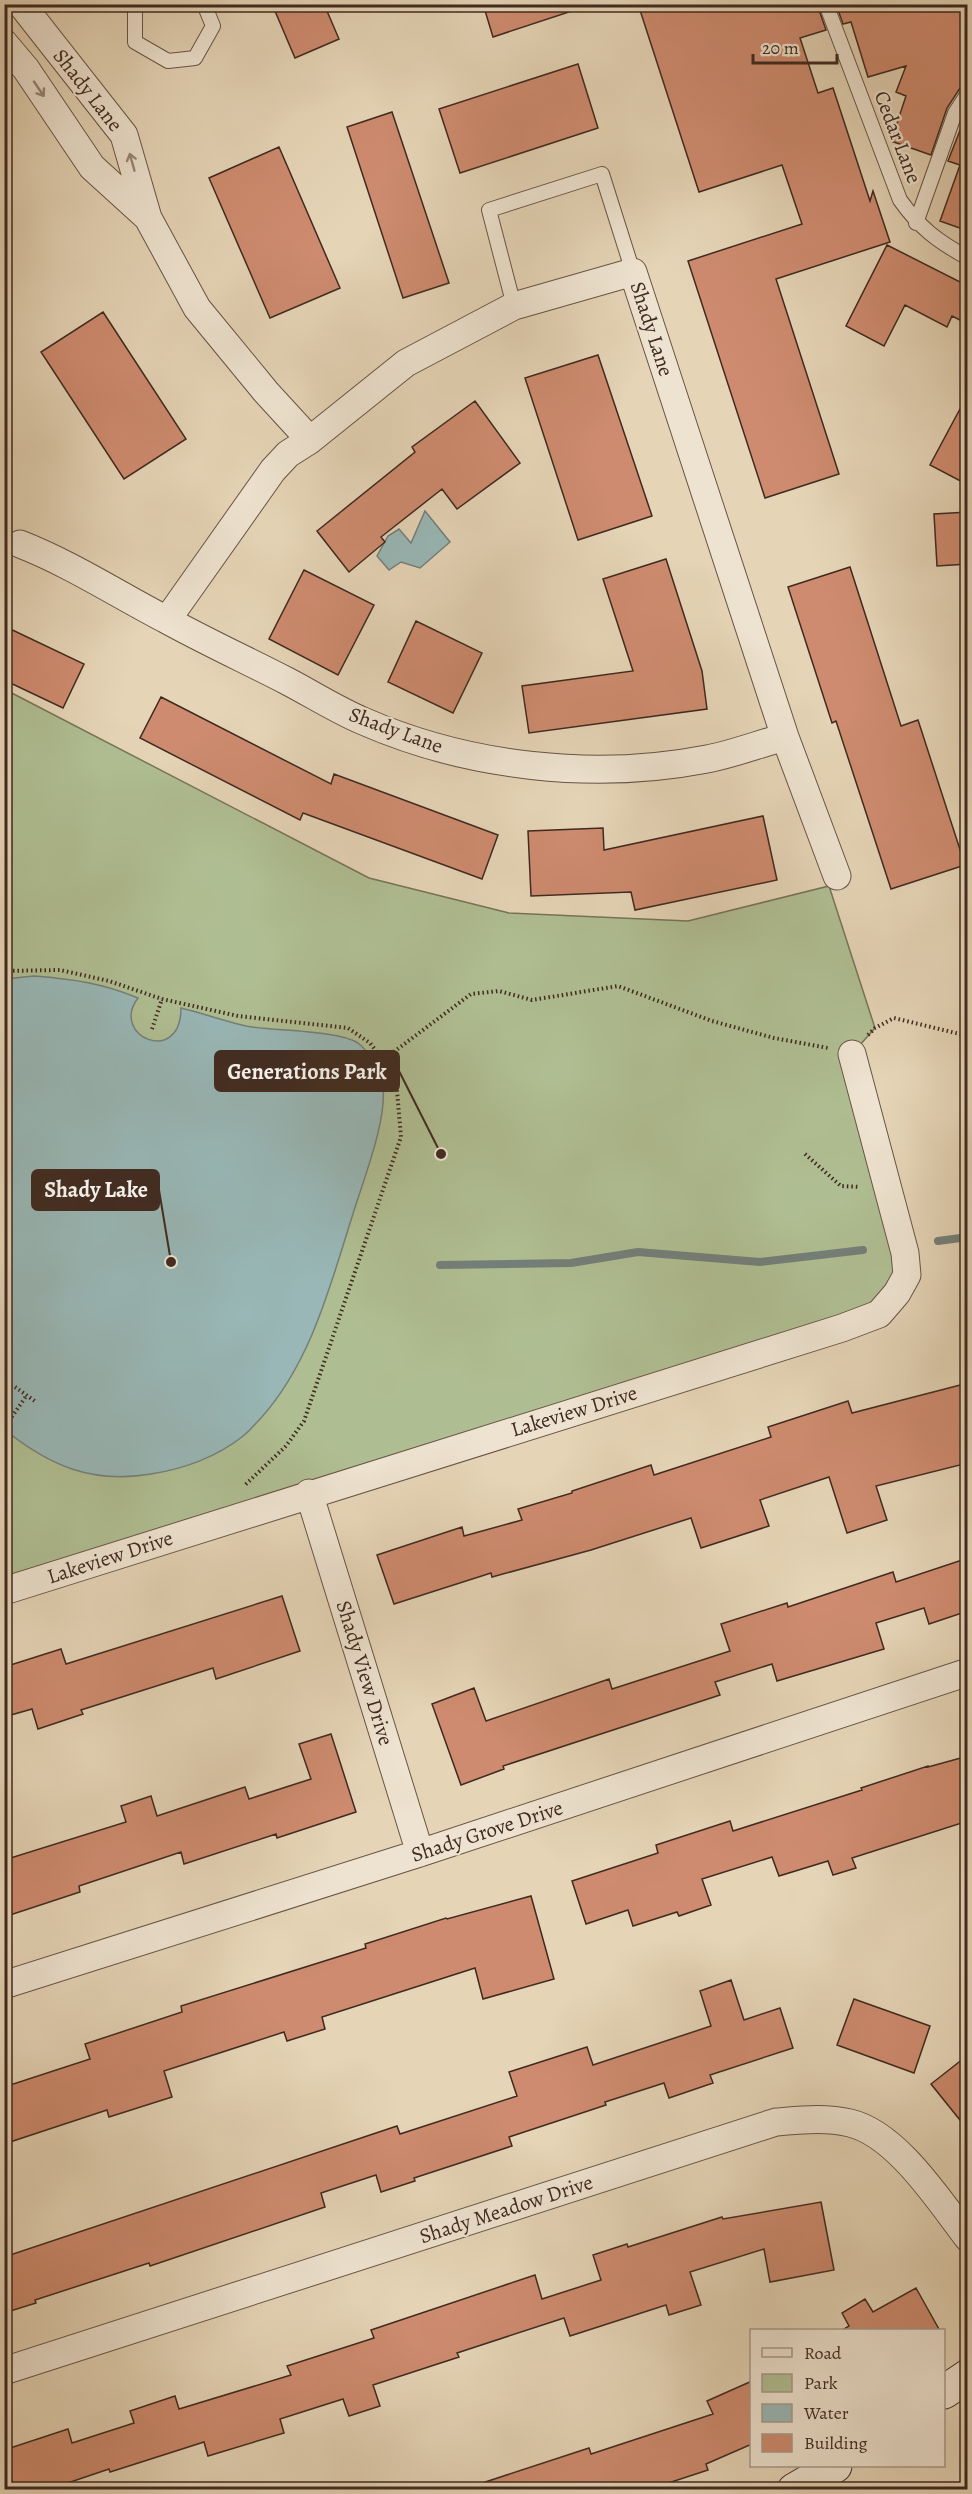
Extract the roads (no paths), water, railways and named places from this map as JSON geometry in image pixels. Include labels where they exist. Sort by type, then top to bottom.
[{"type":"street","name":"Shady Lane","points":[[21,4],[124,135],[148,218],[197,308],[266,392],[310,441]]},
{"type":"street","name":"Shady Lane","points":[[4,43],[26,69],[92,167],[148,218]]},
{"type":"street","name":"Shady Lane","points":[[167,620],[273,470],[288,454],[310,441],[406,363],[514,306],[633,272],[785,736],[837,876]]},
{"type":"street","name":"Shady Lane","points":[[20,544],[69,567],[362,721],[418,741],[482,758],[569,768],[664,765],[708,759],[785,736]]},
{"type":"street","name":"Lakeview Drive","points":[[4,1591],[309,1493],[830,1332],[879,1314],[897,1293],[907,1275],[905,1253],[852,1054]]},
{"type":"street","name":"Shady View Drive","points":[[309,1493],[420,1853]]},
{"type":"street","name":"Shady Grove Drive","points":[[4,1985],[420,1853],[968,1672]]},
{"type":"street","name":"Shady Meadow Drive","points":[[4,2371],[776,2122],[821,2118],[852,2123],[887,2142],[926,2184],[968,2238]]},
{"type":"street","points":[[945,2391],[968,2376]]},
{"type":"street","points":[[794,2490],[833,2467]]},
{"type":"lane","points":[[138,4],[135,7],[135,42],[168,61],[195,58],[213,26],[204,4]]},
{"type":"lane","name":"Cedar Lane","points":[[826,4],[900,200],[916,223],[944,245],[968,258]]},
{"type":"lane","points":[[916,223],[955,113],[968,93]]},
{"type":"lane","points":[[514,306],[489,210],[602,174],[633,272]]},
{"type":"water","points":[[425,511],[450,542],[420,568],[401,562],[389,570],[377,556],[388,536],[399,529],[411,543]]},
{"type":"water","points":[[34,976],[87,982],[138,998],[132,1012],[132,1024],[139,1033],[149,1039],[160,1041],[170,1037],[178,1026],[181,1008],[246,1026],[321,1033],[349,1039],[366,1050],[381,1076],[382,1112],[374,1149],[327,1296],[293,1373],[261,1418],[242,1437],[210,1456],[163,1472],[130,1476],[91,1474],[55,1462],[5,1430],[5,979]]},
{"type":"waterway","points":[[938,1241],[968,1237]]},
{"type":"waterway","points":[[440,1265],[571,1263],[638,1252],[760,1262],[863,1250]]},
{"type":"place","name":"Generations Park","points":[[441,1154]]},
{"type":"place","name":"Shady Lake","points":[[171,1262]]}]
